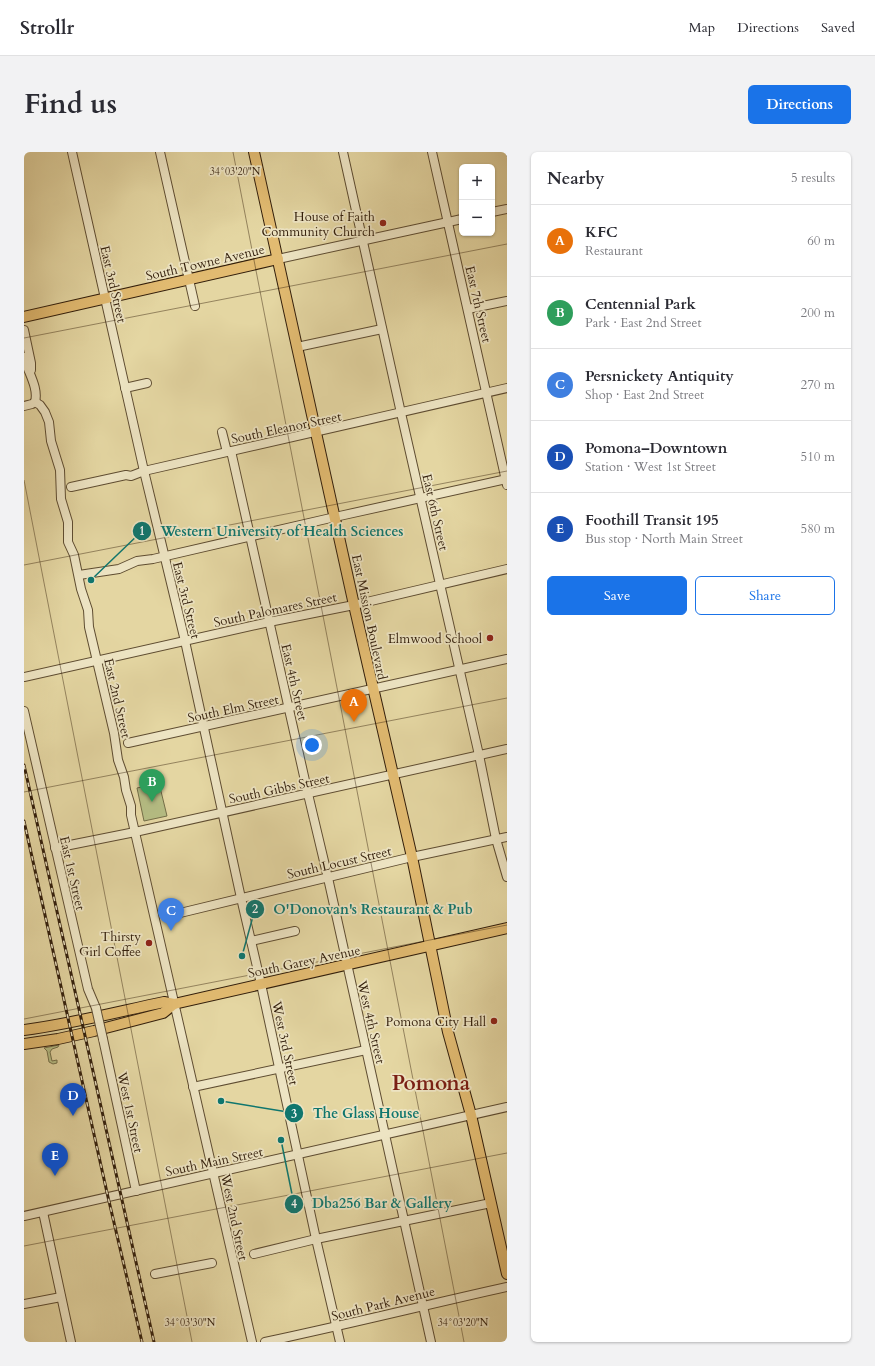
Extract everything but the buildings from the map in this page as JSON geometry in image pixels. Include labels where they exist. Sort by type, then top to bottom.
[{"type":"main road","name":"East Mission Boulevard","points":[[254,152],[354,605],[394,775],[448,1032],[471,1115],[507,1274]]},
{"type":"main road","name":"South Towne Avenue","points":[[24,317],[278,259]]},
{"type":"main road","name":"South Garey Avenue","points":[[24,1044],[58,1039],[163,1013],[174,1004],[507,928]]},
{"type":"main road","points":[[24,1030],[70,1023],[164,1002],[174,1004]]},
{"type":"street","name":"East 3rd Street","points":[[72,152],[144,471],[185,641],[261,984]]},
{"type":"street","points":[[160,152],[195,306]]},
{"type":"street","name":"East 6th Street","points":[[343,152],[479,755],[496,839],[507,877]]},
{"type":"street","name":"East 7th Street","points":[[432,152],[507,481]]},
{"type":"street","points":[[495,211],[507,209]]},
{"type":"street","name":"South Towne Avenue","points":[[278,259],[459,220]]},
{"type":"street","points":[[468,309],[507,300]]},
{"type":"street","points":[[24,330],[36,398],[35,402],[24,406]]},
{"type":"street","points":[[297,347],[382,330]]},
{"type":"street","points":[[24,357],[26,365],[31,373]]},
{"type":"street","points":[[125,388],[147,383]]},
{"type":"street","name":"South Eleanor Street","points":[[71,487],[126,475],[130,471],[144,471],[507,388]]},
{"type":"street","name":"East 2nd Street","points":[[35,402],[45,412],[49,422],[51,440],[60,470],[61,499],[68,522],[68,542],[74,555],[81,589],[88,610],[89,627],[114,733],[118,760],[131,806],[131,815],[174,1004]]},
{"type":"street","name":"East 4th Street","points":[[222,432],[229,451],[251,537],[288,708],[347,965]]},
{"type":"street","points":[[79,575],[119,569],[137,561],[164,557],[420,498],[507,481]]},
{"type":"street","name":"South Palomares Street","points":[[24,677],[269,622],[354,605],[507,569]]},
{"type":"street","name":"South Elm Street","points":[[128,743],[507,659]]},
{"type":"street","name":"East 1st Street","points":[[24,711],[88,989],[96,1008],[103,1039]]},
{"type":"street","name":"South Gibbs Street","points":[[55,848],[222,813],[507,749]]},
{"type":"street","name":"South Locust Street","points":[[176,914],[412,857],[507,837]]},
{"type":"street","points":[[251,941],[295,931]]},
{"type":"street","name":"West 4th Street","points":[[347,965],[431,1342]]},
{"type":"street","name":"West 3rd Street","points":[[261,984],[316,1239],[340,1342]]},
{"type":"street","name":"West 2nd Street","points":[[174,1004],[252,1342]]},
{"type":"street","name":"West 1st Street","points":[[103,1039],[136,1190]]},
{"type":"street","points":[[193,1087],[279,1070],[366,1050]]},
{"type":"street","name":"South Main Street","points":[[24,1216],[507,1107]]},
{"type":"street","points":[[254,1254],[316,1239],[491,1204]]},
{"type":"street","points":[[43,1212],[71,1342]]},
{"type":"street","points":[[154,1274],[212,1263]]},
{"type":"street","name":"South Park Avenue","points":[[265,1342],[507,1287]]},
{"type":"street","points":[[24,1304],[61,1297]]},
{"type":"green space","points":[[159,783],[167,816],[144,821],[137,788]]},
{"type":"green space","points":[[59,1045],[50,1052],[52,1061],[57,1060],[57,1063],[53,1064],[49,1062],[47,1051],[44,1048]]},
{"type":"railway","points":[[24,765],[154,1342]]},
{"type":"railway","points":[[24,821],[142,1342]]},
{"type":"place","name":"House of Faith Community Church","points":[[383,223]]},
{"type":"place","name":"Western University of Health Sciences","points":[[91,580]]},
{"type":"place","name":"Elmwood School","points":[[490,638]]},
{"type":"place","name":"KFC","points":[[354,722]]},
{"type":"place","name":"Centennial Park","points":[[152,802]]},
{"type":"place","name":"Persnickety Antiquity","points":[[171,931]]},
{"type":"place","name":"Thirsty Girl Coffee","points":[[149,943]]},
{"type":"place","name":"O'Donovan's Restaurant & Pub","points":[[242,956]]},
{"type":"place","name":"Pomona City Hall","points":[[494,1021]]},
{"type":"place","name":"The Glass House","points":[[221,1101]]},
{"type":"place","name":"Pomona–Downtown","points":[[73,1116]]},
{"type":"place","name":"Dba256 Bar & Gallery","points":[[281,1140]]},
{"type":"place","name":"Foothill Transit 195","points":[[55,1176]]},
{"type":"district","name":"Pomona","points":[[431,1083]]}]
